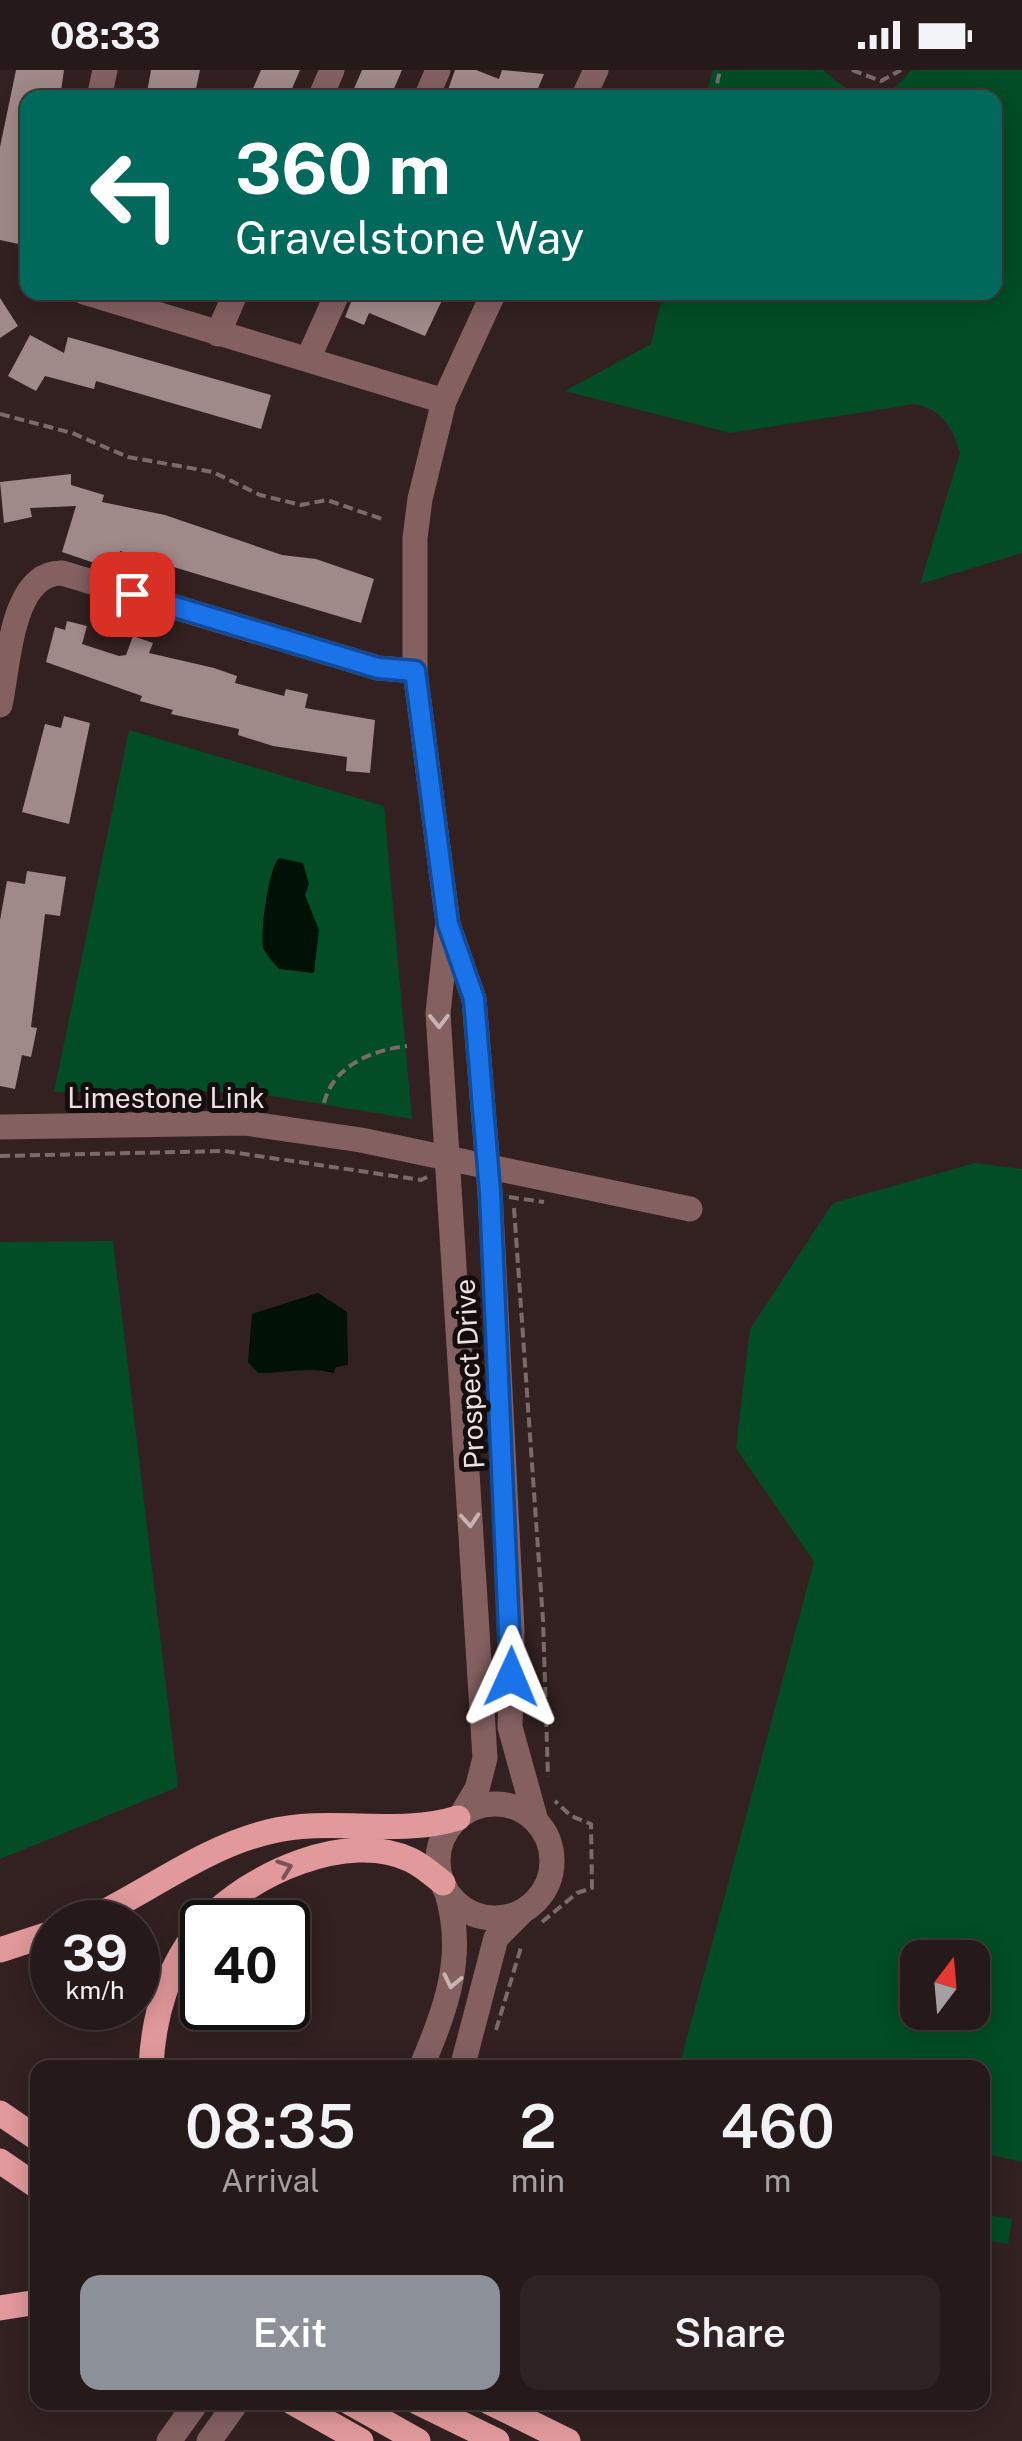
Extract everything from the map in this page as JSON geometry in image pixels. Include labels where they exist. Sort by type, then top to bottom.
[{"type":"main road","points":[[126,1900],[230,1845],[268,1832],[330,1824],[428,1826],[460,1816]]},
{"type":"main road","points":[[233,1900],[259,1878],[331,1855],[398,1855],[444,1887]]},
{"type":"main road","points":[[0,1950],[30,1941]]},
{"type":"main road","points":[[151,2060],[152,2040],[172,1973],[180,1961]]},
{"type":"main road","points":[[0,2113],[30,2134]]},
{"type":"main road","points":[[0,2161],[30,2182]]},
{"type":"main road","points":[[0,2308],[30,2303]]},
{"type":"main road","points":[[306,2410],[361,2441]]},
{"type":"main road","points":[[363,2410],[418,2441]]},
{"type":"main road","points":[[433,2410],[497,2441]]},
{"type":"main road","points":[[505,2410],[568,2441]]},
{"type":"street","points":[[110,300],[444,401]]},
{"type":"street","points":[[218,334],[233,300]]},
{"type":"street","points":[[308,359],[334,300]]},
{"type":"street","name":"Prospect Drive","points":[[490,300],[444,401],[416,533],[415,671],[448,924],[474,999],[512,1630],[510,1727],[536,1821]]},
{"type":"street","points":[[0,704],[23,597],[37,577],[48,572],[378,668],[415,671]]},
{"type":"street","name":"Prospect Drive","points":[[448,924],[438,1013],[485,1758],[477,1789],[460,1816]]},
{"type":"street","name":"Limestone Link","points":[[0,1126],[245,1122],[690,1209]]},
{"type":"street","points":[[423,2060],[453,1982],[456,1927],[438,1857],[442,1841],[460,1816],[494,1804],[511,1806],[536,1821],[548,1838],[552,1872],[527,1927],[496,1938],[464,2060]]},
{"type":"street","points":[[444,1887],[472,1914],[527,1927]]},
{"type":"street","points":[[170,2441],[191,2410]]},
{"type":"street","points":[[209,2441],[231,2410]]},
{"type":"path","points":[[852,70],[881,82],[900,70]]},
{"type":"path","points":[[0,414],[72,433],[128,457],[213,472],[272,498],[301,505],[327,500],[385,520]]},
{"type":"path","points":[[324,1103],[332,1082],[352,1064],[379,1052],[407,1046]]},
{"type":"path","points":[[0,1156],[224,1151],[421,1180],[428,1177]]},
{"type":"path","points":[[494,2035],[527,1927],[592,1888],[592,1824],[571,1816],[555,1801],[548,1773],[541,1585],[514,1198]]},
{"type":"green space","points":[[713,70],[823,70],[850,90],[708,90]]},
{"type":"green space","points":[[911,70],[1022,70],[1022,553],[920,584],[960,453],[945,421],[924,407],[915,404],[730,433],[565,391],[651,344],[661,300],[1002,300],[1002,90],[890,90]]},
{"type":"green space","points":[[129,730],[384,806],[412,1119],[273,1096],[201,1091],[54,1092]]},
{"type":"green space","points":[[975,1163],[1022,1169],[1022,2162],[990,2155],[990,2060],[681,2060],[814,1562],[736,1448],[750,1329],[833,1203]]},
{"type":"green space","points":[[113,1241],[178,1787],[0,1859],[0,1242]]},
{"type":"green space","points":[[990,2215],[1012,2219],[1008,2244],[990,2241]]},
{"type":"shaded area","points":[[279,858],[303,863],[309,884],[305,895],[319,930],[314,973],[279,969],[264,950],[266,902]]},
{"type":"shaded area","points":[[318,1293],[347,1312],[348,1365],[336,1367],[334,1373],[258,1373],[248,1362],[252,1314]]},
{"type":"building","points":[[16,70],[64,70],[61,90],[20,90],[20,244],[0,240],[0,147]]},
{"type":"building","points":[[151,70],[200,70],[196,90],[147,90]]},
{"type":"building","points":[[261,70],[300,70],[291,90],[252,90]]},
{"type":"building","points":[[362,70],[402,70],[393,90],[353,90]]},
{"type":"building","points":[[455,70],[476,70],[499,79],[502,70],[544,74],[537,90],[448,90]]},
{"type":"building","points":[[0,298],[18,326],[0,338]]},
{"type":"building","points":[[352,300],[442,300],[425,336],[369,313],[364,325],[345,317]]},
{"type":"building","points":[[30,335],[64,353],[68,337],[271,395],[261,429],[96,381],[94,389],[45,376],[36,391],[8,376]]},
{"type":"building","points":[[71,474],[71,485],[104,495],[102,502],[165,515],[282,555],[316,559],[374,579],[361,623],[120,551],[115,570],[62,552],[76,506],[30,508],[32,517],[4,523],[0,482]]},
{"type":"building","points":[[67,621],[87,626],[82,644],[119,656],[126,655],[133,636],[153,643],[149,653],[237,676],[235,683],[284,696],[286,689],[308,694],[305,708],[375,720],[370,773],[346,771],[347,757],[273,746],[238,735],[239,729],[171,714],[173,710],[140,701],[142,696],[46,662],[55,627],[65,630]]},
{"type":"building","points":[[64,716],[90,723],[69,824],[22,812],[45,724],[61,728]]},
{"type":"building","points":[[27,871],[66,877],[60,916],[45,914],[31,1027],[37,1028],[31,1057],[22,1055],[15,1089],[0,1086],[0,920],[7,881],[25,884]]},
{"type":"route","points":[[132,594],[378,668],[415,671],[448,924],[474,999],[490,1192],[512,1630],[511,1677]]}]
